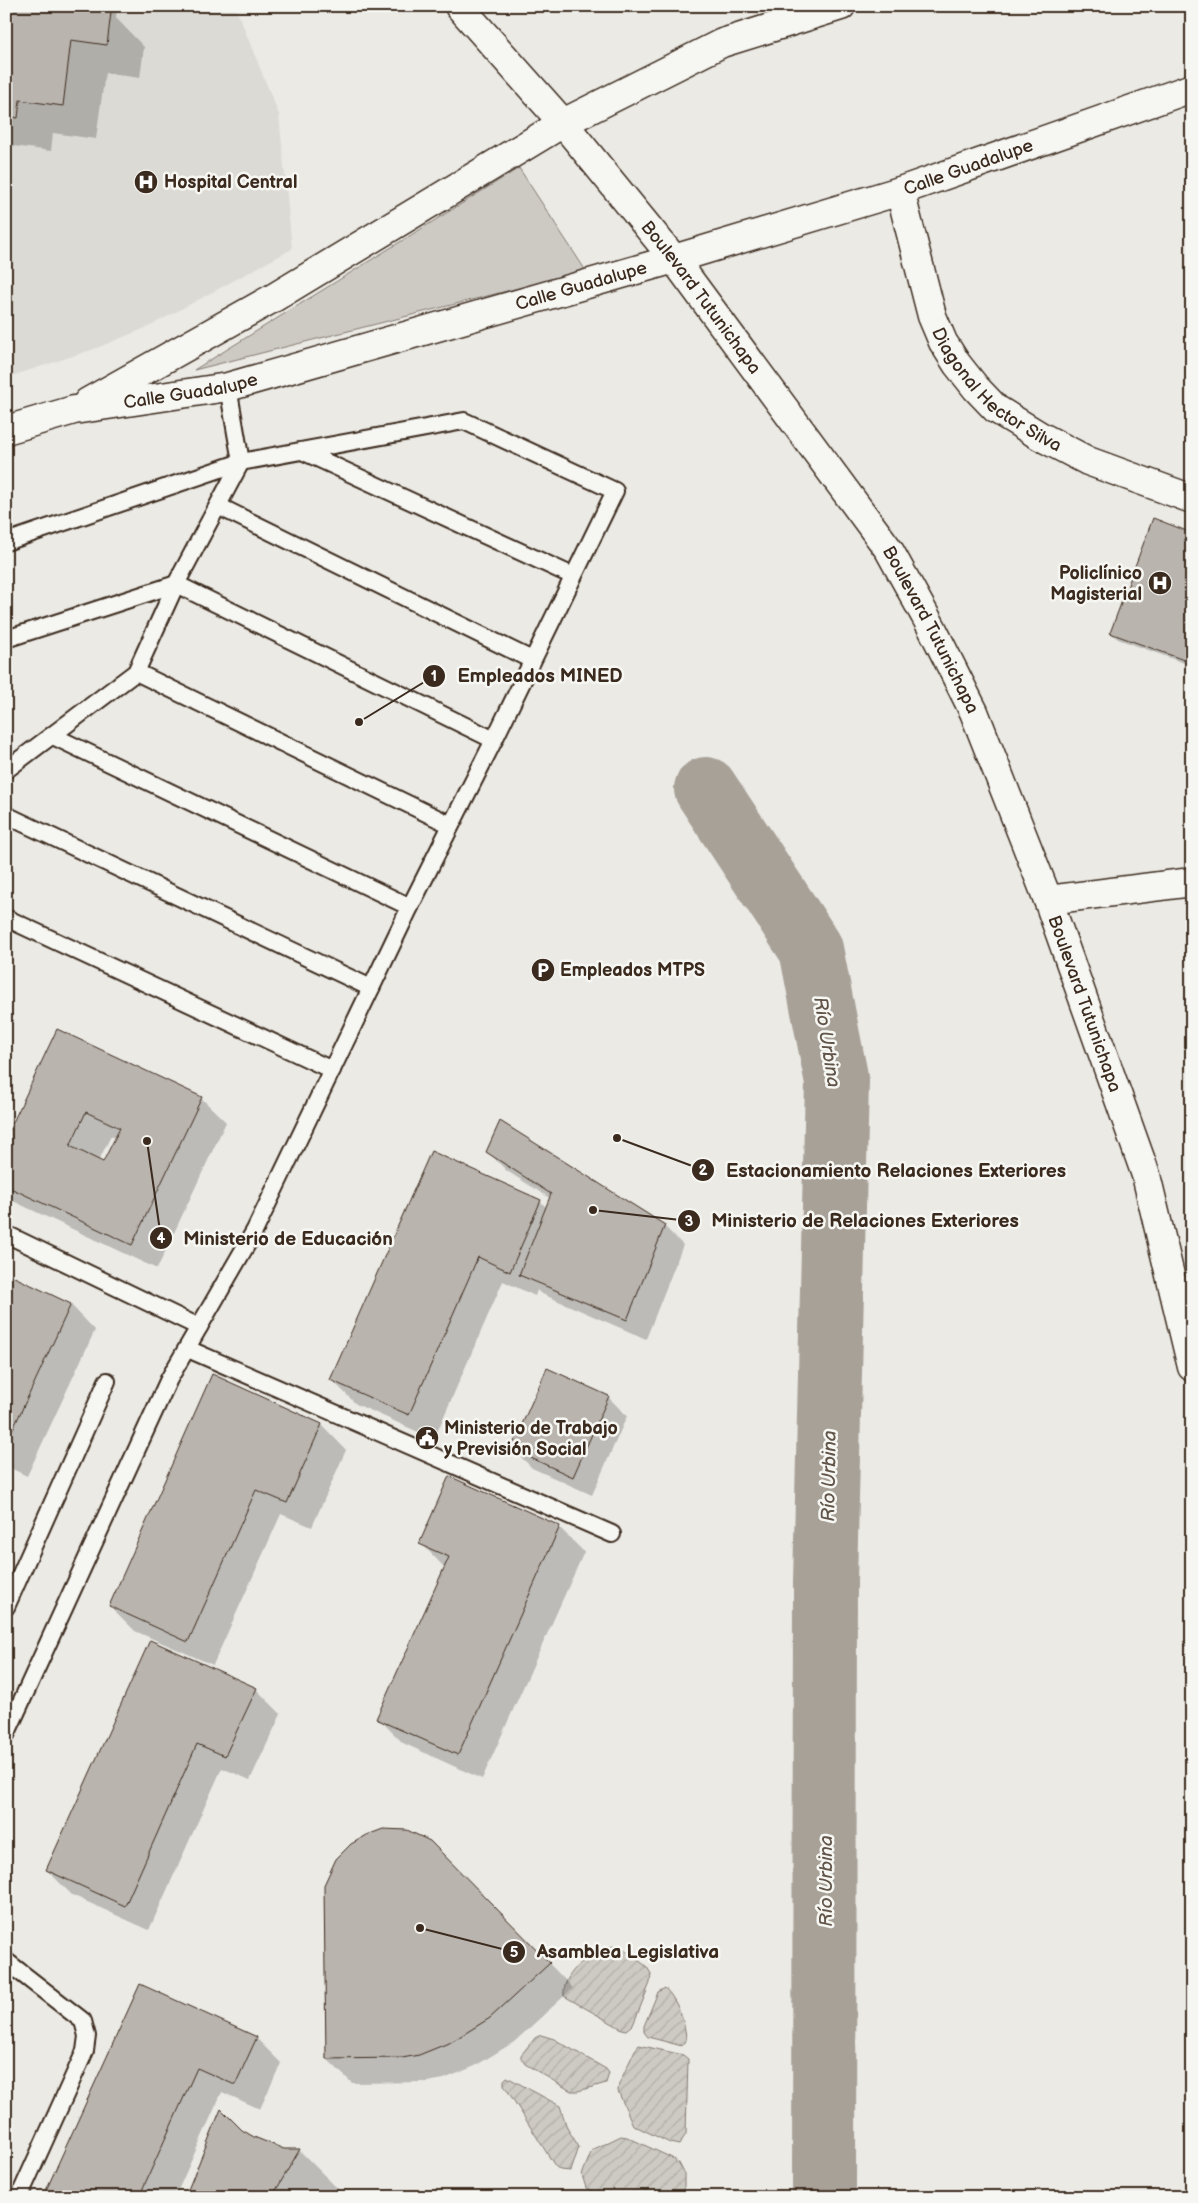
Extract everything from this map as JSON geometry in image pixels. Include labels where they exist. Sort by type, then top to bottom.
[{"type":"street","name":"Boulevard Tutunichapa","points":[[459,6],[562,123],[674,259],[889,550],[932,628],[974,712],[1048,900],[1146,1175],[1192,1367]]},
{"type":"street","name":"Calle Guadalupe","points":[[74,410],[275,297],[562,123],[722,43],[841,6]]},
{"type":"street","name":"Calle Guadalupe","points":[[6,430],[74,410],[228,387],[674,259],[900,191],[1192,88]]},
{"type":"street","name":"Diagonal Hector Silva","points":[[900,191],[932,316],[943,342],[956,364],[976,388],[996,409],[1040,436],[1088,461],[1192,499]]},
{"type":"street","points":[[1048,900],[1192,882]]},
{"type":"lane","points":[[6,770],[136,672],[176,584],[241,462],[228,387]]},
{"type":"lane","points":[[6,542],[241,462],[464,421],[615,491],[494,740],[410,907],[255,1230],[169,1379],[6,1735]]},
{"type":"lane","points":[[302,450],[573,576]]},
{"type":"lane","points":[[218,506],[532,660]]},
{"type":"lane","points":[[6,639],[176,584],[494,740]]},
{"type":"lane","points":[[136,672],[450,825]]},
{"type":"lane","points":[[53,736],[410,907]]},
{"type":"lane","points":[[6,815],[371,988]]},
{"type":"lane","points":[[6,918],[332,1070]]},
{"type":"lane","points":[[6,1234],[199,1327]]},
{"type":"lane","points":[[188,1348],[612,1534]]},
{"type":"lane","points":[[6,1607],[107,1381]]},
{"type":"lane","points":[[6,1961],[83,2021],[87,2036],[85,2050],[19,2197]]},
{"type":"shaded area","name":"Hospital Central","points":[[6,6],[235,6],[279,115],[292,249],[148,327],[94,349],[6,378]]},
{"type":"shaded area","points":[[519,168],[586,271],[194,370]]},
{"type":"shaded area","points":[[615,1946],[624,1949],[647,1967],[651,1974],[650,1983],[633,2025],[627,2030],[564,1996],[564,1987],[580,1963],[598,1951]]},
{"type":"shaded area","points":[[665,1988],[674,1999],[683,2020],[686,2041],[682,2046],[648,2037],[644,2032],[644,2026],[658,1992]]},
{"type":"shaded area","points":[[541,2035],[554,2039],[606,2069],[609,2073],[606,2083],[578,2091],[571,2091],[525,2064],[521,2055],[535,2038]]},
{"type":"shaded area","points":[[639,2045],[683,2055],[688,2059],[686,2134],[679,2145],[670,2143],[633,2125],[618,2091],[619,2084]]},
{"type":"shaded area","points":[[507,2077],[560,2106],[567,2128],[579,2147],[571,2171],[560,2170],[555,2166],[504,2085],[504,2080]]},
{"type":"shaded area","points":[[621,2136],[672,2158],[680,2165],[684,2173],[684,2197],[605,2197],[586,2188],[582,2175],[592,2150]]},
{"type":"building","points":[[6,6],[80,6],[111,12],[107,45],[71,40],[63,106],[20,100],[18,118],[6,116]]},
{"type":"building","name":"Policlínico Magisterial","points":[[1153,518],[1192,533],[1192,663],[1110,633]]},
{"type":"building","points":[[57,1029],[202,1097],[132,1245],[6,1186],[6,1137]],"holes":[[[86,1112],[120,1128],[103,1162],[70,1146]]]},
{"type":"building","points":[[500,1121],[665,1225],[627,1320],[519,1275],[551,1194],[486,1152]]},
{"type":"building","points":[[431,1151],[541,1200],[510,1272],[478,1257],[409,1415],[330,1380]]},
{"type":"building","points":[[6,1273],[71,1304],[6,1444]]},
{"type":"building","points":[[547,1368],[609,1396],[573,1477],[511,1449]]},
{"type":"building","points":[[212,1374],[322,1424],[287,1503],[256,1490],[188,1642],[109,1606]]},
{"type":"building","points":[[449,1476],[560,1526],[458,1755],[376,1719],[449,1557],[419,1544]]},
{"type":"building","points":[[150,1640],[257,1688],[225,1756],[197,1744],[125,1906],[46,1870]]},
{"type":"building","points":[[383,1829],[407,1830],[430,1841],[550,1963],[490,2018],[451,2042],[419,2055],[402,2058],[326,2059],[324,1885],[336,1859],[351,1844]]},
{"type":"building","points":[[140,1984],[257,2037],[235,2085],[197,2068],[139,2197],[43,2197]]},
{"type":"building","points":[[221,2109],[242,2130],[254,2137],[284,2149],[300,2149],[272,2197],[185,2197]]},
{"type":"waterway","name":"Río Urbina","points":[[706,789],[811,949],[837,1082],[825,1582],[824,2197]]},
{"type":"place","name":"Hospital Central","points":[[146,182]]},
{"type":"place","name":"Policlínico Magisterial","points":[[1160,583]]},
{"type":"place","name":"Empleados MINED","points":[[359,722]]},
{"type":"place","name":"Empleados MTPS","points":[[543,970]]},
{"type":"place","name":"Estacionamiento Relaciones Exteriores","points":[[617,1138]]},
{"type":"place","name":"Ministerio de Educación","points":[[147,1141]]},
{"type":"place","name":"Ministerio de Relaciones Exteriores","points":[[593,1210]]},
{"type":"place","name":"Ministerio de Trabajo y Previsión Social","points":[[427,1438]]},
{"type":"place","name":"Asamblea Legislativa","points":[[420,1928]]}]
